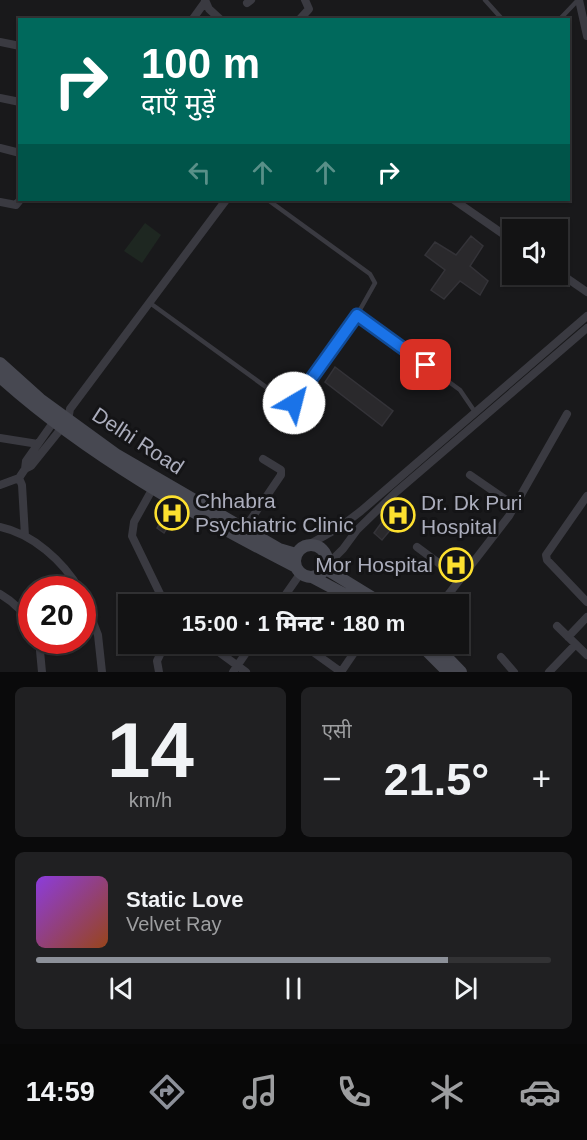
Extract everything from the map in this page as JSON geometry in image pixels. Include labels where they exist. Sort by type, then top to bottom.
[{"type":"main road","name":"Delhi Road","points":[[0,363],[112,464],[344,594]]},
{"type":"main road","name":"Delhi Road","points":[[0,377],[117,455],[279,549],[296,554]]},
{"type":"main road","points":[[327,566],[318,576],[303,573],[296,554],[300,548],[310,544],[324,550],[327,566],[368,594]]},
{"type":"main road","points":[[430,654],[448,672]]},
{"type":"main road","points":[[444,654],[461,672]]},
{"type":"street","points":[[301,18],[309,9],[305,0]]},
{"type":"street","points":[[579,0],[587,36]]},
{"type":"street","points":[[193,18],[205,1]]},
{"type":"street","points":[[205,1],[208,9],[219,18]]},
{"type":"street","points":[[0,42],[18,46]]},
{"type":"street","points":[[0,98],[18,102]]},
{"type":"street","points":[[0,148],[18,152]]},
{"type":"street","points":[[0,202],[16,205],[19,201]]},
{"type":"street","points":[[25,469],[32,466],[63,418],[225,201]]},
{"type":"street","points":[[455,201],[502,233]]},
{"type":"street","points":[[568,279],[587,292]]},
{"type":"street","points":[[327,566],[370,516],[587,316]]},
{"type":"street","points":[[310,544],[340,527],[361,511],[476,412],[545,357],[587,328]]},
{"type":"street","points":[[449,594],[515,506],[567,414]]},
{"type":"street","points":[[0,485],[19,478],[38,444],[63,418]]},
{"type":"street","points":[[0,438],[38,444]]},
{"type":"street","points":[[245,528],[281,475],[281,470],[263,459]]},
{"type":"street","points":[[470,475],[515,506]]},
{"type":"street","points":[[19,478],[22,484],[25,536]]},
{"type":"street","points":[[153,488],[134,522],[132,536],[160,594]]},
{"type":"street","points":[[587,496],[546,555],[547,560],[587,602]]},
{"type":"street","points":[[0,527],[25,536],[40,545],[72,576]]},
{"type":"street","points":[[417,547],[460,579]]},
{"type":"street","points":[[287,594],[303,573]]},
{"type":"street","points":[[0,594],[18,607]]},
{"type":"street","points":[[568,637],[587,617]]},
{"type":"street","points":[[557,627],[587,655]]},
{"type":"street","points":[[96,630],[102,672]]},
{"type":"street","points":[[549,672],[575,645]]},
{"type":"street","points":[[40,654],[42,672]]},
{"type":"street","points":[[159,672],[158,661],[161,654]]},
{"type":"street","points":[[219,654],[235,669],[246,672]]},
{"type":"street","points":[[235,669],[245,654]]},
{"type":"street","points":[[316,654],[341,672],[353,654]]},
{"type":"street","points":[[501,657],[514,672]]},
{"type":"lane","points":[[485,0],[501,18]]},
{"type":"lane","points":[[561,18],[579,0]]},
{"type":"lane","points":[[149,303],[291,404],[296,402],[357,315],[373,289],[374,279],[269,201]]},
{"type":"lane","points":[[357,315],[460,390],[476,412]]},
{"type":"shaded area","points":[[145,223],[161,235],[142,263],[124,251]]},
{"type":"building","points":[[471,236],[483,246],[470,266],[488,281],[480,295],[460,281],[444,299],[431,290],[445,270],[425,255],[435,242],[456,255]]},
{"type":"building","points":[[335,367],[393,411],[382,426],[325,382]]},
{"type":"building","points":[[396,503],[414,517],[405,529],[397,522],[382,540],[374,533]]},
{"type":"building","points":[[169,508],[177,512],[164,533],[157,528]]},
{"type":"place","name":"Chhabra Psychiatric Clinic","points":[[172,513]]},
{"type":"place","name":"Dr. Dk Puri Hospital","points":[[398,515]]},
{"type":"place","name":"Mor Hospital","points":[[456,565]]},
{"type":"route","points":[[294,403],[357,315],[426,365]]}]
